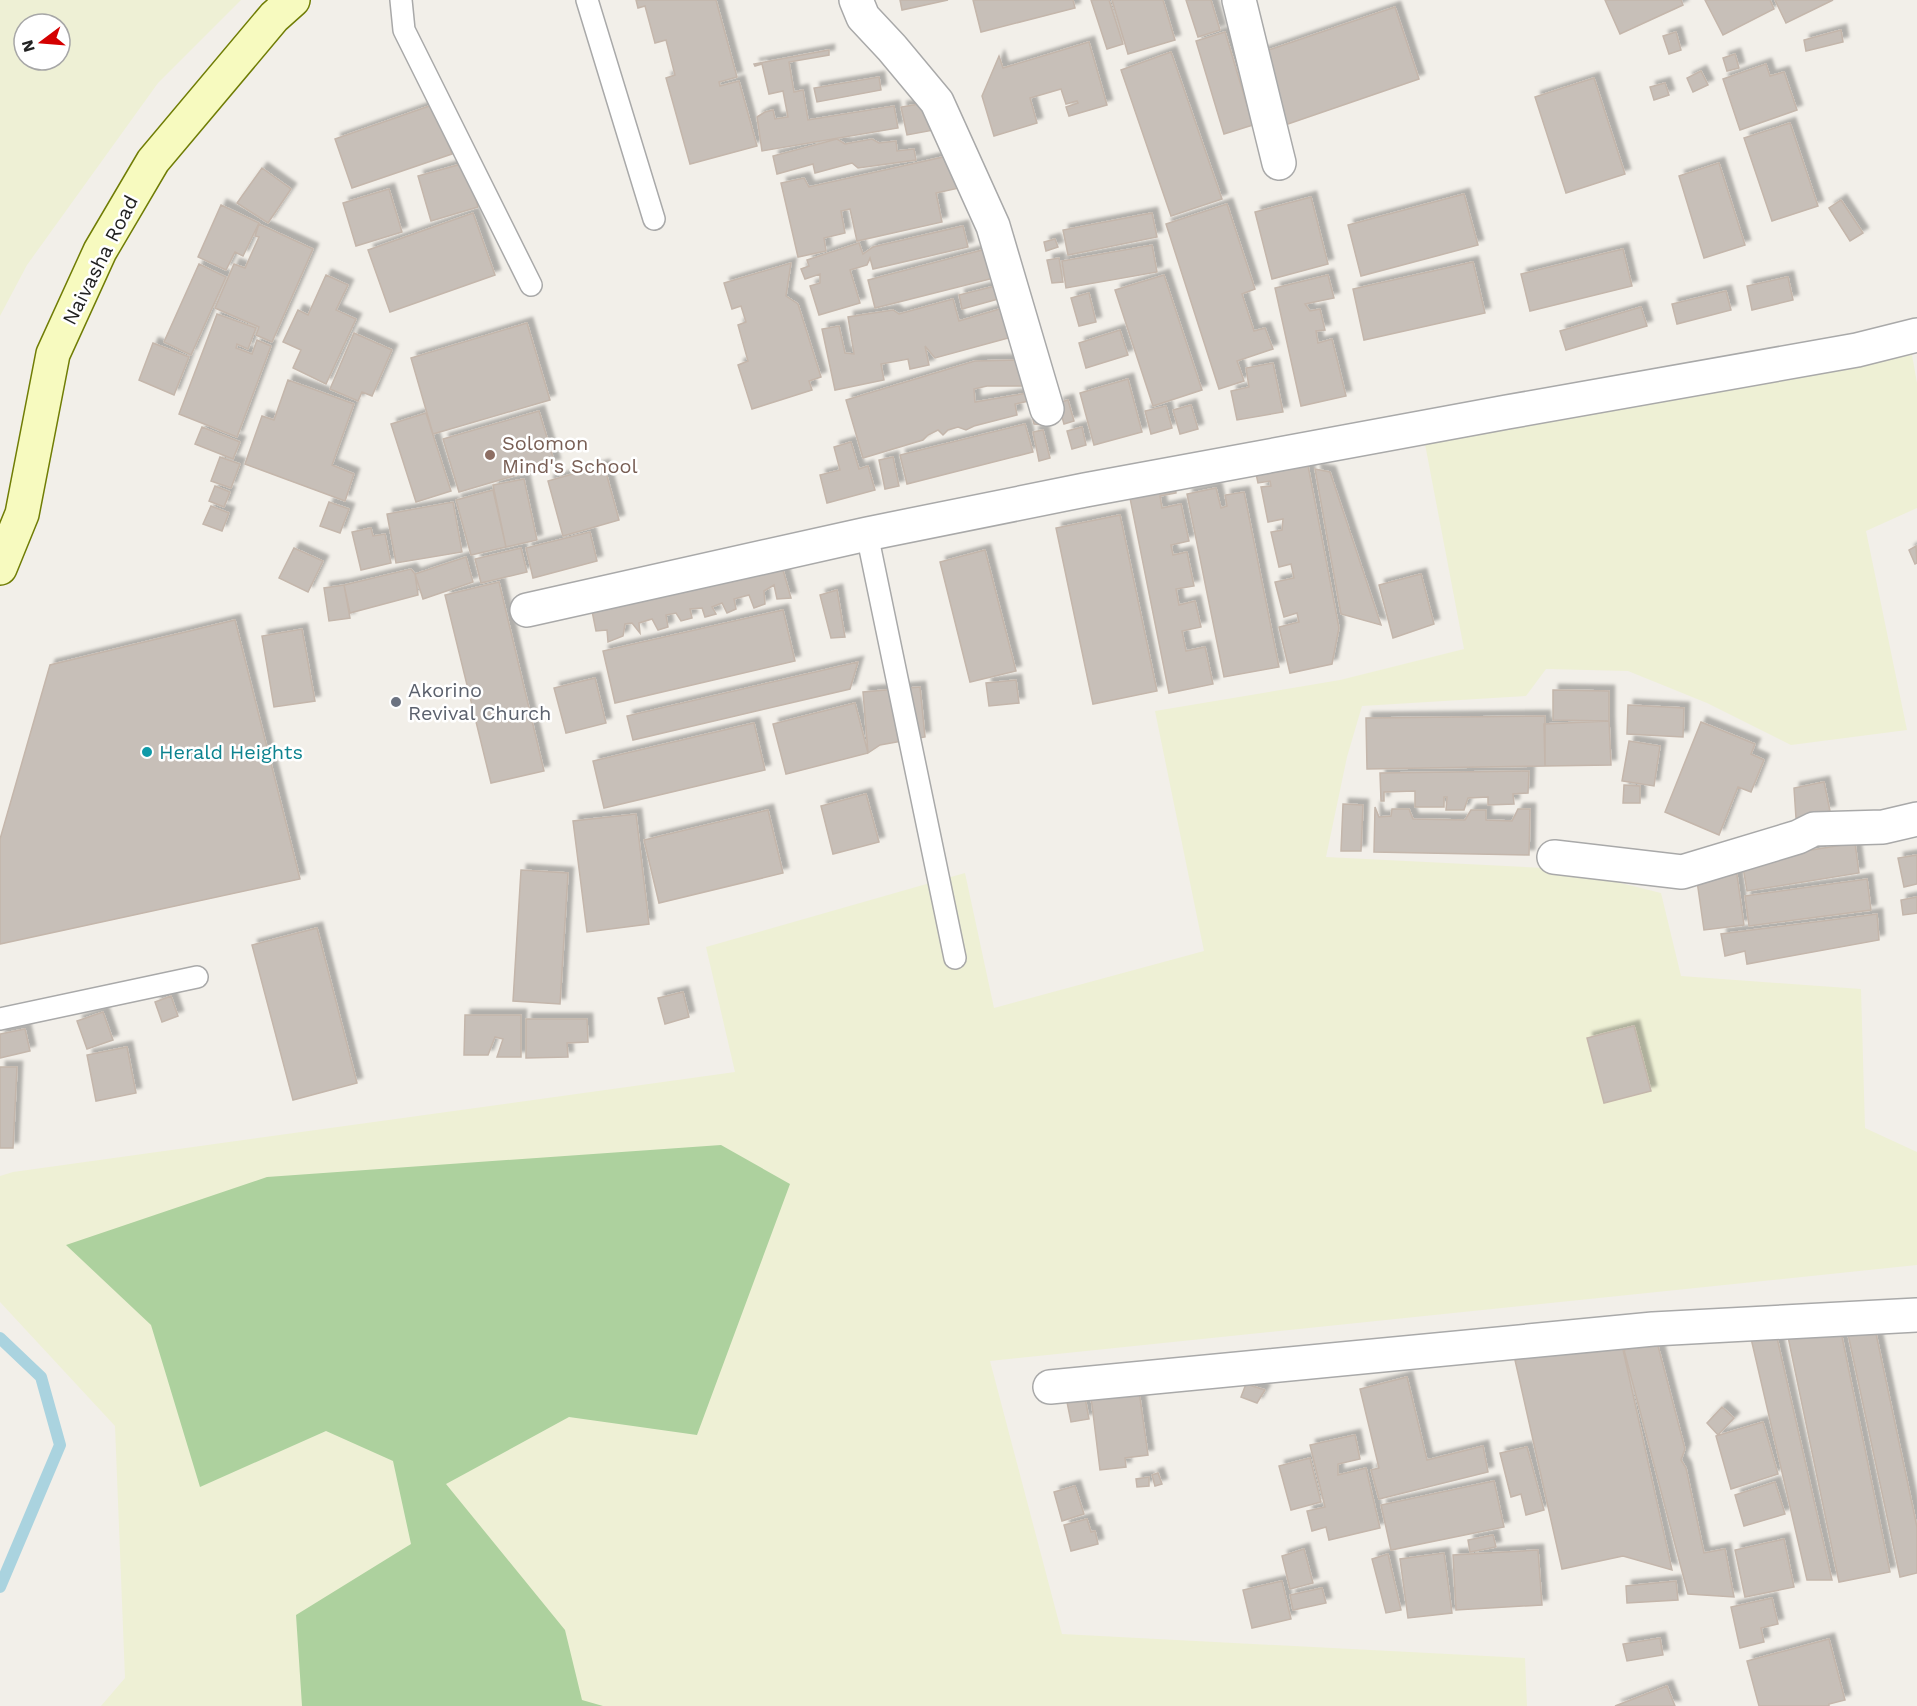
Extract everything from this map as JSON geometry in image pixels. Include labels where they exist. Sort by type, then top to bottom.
[{"type":"main road","name":"Naivasha Road","points":[[0,568],[22,514],[53,354],[100,251],[153,161],[274,17],[293,0]]},
{"type":"street","points":[[856,0],[863,17],[937,102],[993,226],[1047,409]]},
{"type":"street","points":[[1239,0],[1280,163]]},
{"type":"street","points":[[527,610],[867,534],[1097,488],[1857,350],[1917,335]]},
{"type":"street","points":[[1554,857],[1682,872],[1798,837],[1814,830],[1883,827],[1917,819]]},
{"type":"street","points":[[1050,1387],[1653,1329],[1917,1315]]},
{"type":"lane","points":[[401,0],[404,30],[531,285]]},
{"type":"lane","points":[[587,0],[654,219]]},
{"type":"lane","points":[[867,534],[955,958]]},
{"type":"lane","points":[[0,1019],[197,978]]},
{"type":"green space","points":[[0,0],[241,0],[158,83],[27,265],[0,316]]},
{"type":"green space","points":[[1912,355],[1917,383],[1917,508],[1866,531],[1907,730],[1791,745],[1707,703],[1628,671],[1546,669],[1526,696],[1362,706],[1347,757],[1326,857],[1564,869],[1661,893],[1681,976],[1861,989],[1865,1128],[1917,1152],[1917,1265],[990,1361],[1062,1634],[1525,1658],[1527,1706],[101,1706],[125,1678],[115,1426],[0,1302],[0,1176],[13,1172],[735,1072],[706,947],[965,873],[994,1008],[1204,951],[1155,711],[1340,680],[1464,649],[1425,444]]},
{"type":"green space","points":[[721,1145],[790,1184],[697,1435],[569,1417],[446,1484],[565,1630],[582,1700],[603,1706],[302,1706],[296,1615],[411,1544],[393,1461],[326,1431],[200,1487],[151,1325],[66,1245],[267,1177]]},
{"type":"building","points":[[636,0],[716,0],[737,77],[719,82],[720,86],[739,81],[757,146],[690,164],[666,78],[675,75],[666,40],[655,43],[645,6],[638,8]]},
{"type":"building","points":[[900,0],[948,0],[902,10]]},
{"type":"building","points":[[973,0],[1073,0],[1075,8],[981,32]]},
{"type":"building","points":[[1091,0],[1109,0],[1123,44],[1107,49]]},
{"type":"building","points":[[1112,0],[1163,0],[1175,40],[1128,54]]},
{"type":"building","points":[[1186,0],[1211,0],[1220,30],[1198,37]]},
{"type":"building","points":[[1605,0],[1681,0],[1683,5],[1620,34]]},
{"type":"building","points":[[1705,0],[1770,0],[1774,9],[1723,35]]},
{"type":"building","points":[[1775,0],[1833,0],[1786,23]]},
{"type":"building","points":[[1395,7],[1419,79],[1285,125],[1260,53]]},
{"type":"building","points":[[1841,30],[1843,42],[1806,51],[1804,40]]},
{"type":"building","points":[[1225,32],[1253,125],[1224,134],[1196,41]]},
{"type":"building","points":[[1676,32],[1681,50],[1669,54],[1663,36]]},
{"type":"building","points":[[1089,42],[1107,105],[1069,116],[1066,107],[1078,103],[1077,101],[1066,104],[1061,89],[1030,98],[1037,123],[994,136],[982,96],[999,56],[1003,68]]},
{"type":"building","points":[[829,50],[829,55],[789,62],[794,92],[803,90],[808,120],[894,106],[898,128],[762,151],[757,117],[773,110],[775,119],[788,117],[783,91],[769,94],[762,64],[755,66],[754,64]]},
{"type":"building","points":[[1171,52],[1222,199],[1171,216],[1121,70]]},
{"type":"building","points":[[1735,54],[1739,68],[1727,71],[1723,58]]},
{"type":"building","points":[[1766,64],[1770,76],[1784,72],[1797,110],[1740,130],[1723,79]]},
{"type":"building","points":[[1701,71],[1708,85],[1693,92],[1687,78]]},
{"type":"building","points":[[879,77],[881,90],[817,102],[814,88]]},
{"type":"building","points":[[1594,78],[1625,174],[1566,193],[1535,97]]},
{"type":"building","points":[[1665,83],[1669,95],[1654,100],[1650,87]]},
{"type":"building","points":[[925,103],[939,129],[907,135],[901,107]]},
{"type":"building","points":[[435,104],[452,154],[352,188],[335,139]]},
{"type":"building","points":[[1790,123],[1818,206],[1772,221],[1744,138]]},
{"type":"building","points":[[837,139],[845,144],[872,139],[879,143],[896,141],[897,151],[914,149],[916,160],[858,168],[852,163],[815,173],[813,164],[777,174],[773,156]]},
{"type":"building","points":[[952,155],[959,188],[936,193],[942,222],[857,241],[850,209],[841,211],[845,233],[824,238],[826,251],[798,257],[781,183],[804,178],[809,187]]},
{"type":"building","points":[[465,163],[478,207],[431,221],[418,176]]},
{"type":"building","points":[[1719,163],[1745,245],[1704,258],[1679,176]]},
{"type":"building","points":[[262,168],[291,189],[268,223],[237,203]]},
{"type":"building","points":[[389,189],[402,232],[356,246],[343,203]]},
{"type":"building","points":[[1464,194],[1478,245],[1361,276],[1348,225]]},
{"type":"building","points":[[1311,197],[1328,264],[1272,279],[1255,212]]},
{"type":"building","points":[[1841,200],[1863,233],[1850,241],[1829,208]]},
{"type":"building","points":[[1227,204],[1255,289],[1242,294],[1254,331],[1265,328],[1273,349],[1237,361],[1244,381],[1219,389],[1166,224]]},
{"type":"building","points":[[221,205],[259,223],[243,256],[235,252],[226,270],[198,257]]},
{"type":"building","points":[[473,213],[495,275],[390,312],[368,250]]},
{"type":"building","points":[[1152,213],[1157,237],[1068,255],[1063,230]]},
{"type":"building","points":[[259,224],[313,249],[272,342],[256,335],[259,327],[215,308],[234,264],[245,268],[259,237],[255,236]]},
{"type":"building","points":[[963,226],[968,247],[873,269],[870,258],[867,265],[850,270],[860,303],[819,315],[810,286],[820,283],[820,274],[805,279],[801,269],[809,266],[807,260],[859,243],[863,254],[873,247]]},
{"type":"building","points":[[1055,239],[1058,247],[1046,251],[1044,242]]},
{"type":"building","points":[[1152,245],[1157,272],[1066,288],[1062,261]]},
{"type":"building","points":[[986,249],[994,278],[875,308],[868,280]]},
{"type":"building","points":[[1623,249],[1632,286],[1530,311],[1521,274]]},
{"type":"building","points":[[1059,258],[1063,282],[1052,283],[1047,260]]},
{"type":"building","points":[[1473,262],[1485,313],[1364,340],[1353,289]]},
{"type":"building","points":[[791,263],[786,296],[798,304],[821,377],[809,381],[812,390],[752,409],[738,365],[748,361],[738,325],[746,322],[741,306],[732,309],[724,283]]},
{"type":"building","points":[[199,264],[226,277],[191,355],[164,342]]},
{"type":"building","points":[[326,275],[348,285],[336,310],[356,319],[326,384],[293,368],[301,350],[283,342],[298,310],[308,315]]},
{"type":"building","points":[[1164,275],[1202,390],[1153,406],[1115,290]]},
{"type":"building","points":[[1328,275],[1334,298],[1305,304],[1310,311],[1320,309],[1325,330],[1316,331],[1318,343],[1332,339],[1346,396],[1301,406],[1275,288]]},
{"type":"building","points":[[1788,277],[1793,300],[1752,310],[1747,286]]},
{"type":"building","points":[[999,285],[1002,298],[962,309],[959,295]]},
{"type":"building","points":[[1726,291],[1731,310],[1677,324],[1672,304]]},
{"type":"building","points":[[1089,293],[1096,322],[1079,326],[1071,298]]},
{"type":"building","points":[[953,299],[959,321],[1003,308],[1012,337],[935,358],[925,346],[929,365],[910,369],[908,359],[881,364],[884,380],[835,390],[822,329],[839,326],[845,353],[854,354],[848,317],[893,310],[899,314]]},
{"type":"building","points":[[1641,307],[1647,326],[1566,350],[1560,331]]},
{"type":"building","points":[[217,314],[256,328],[248,349],[237,344],[236,348],[252,354],[257,340],[271,346],[237,437],[179,414]]},
{"type":"building","points":[[527,323],[550,400],[433,434],[411,358]]},
{"type":"building","points":[[1120,330],[1128,355],[1086,368],[1079,343]]},
{"type":"building","points":[[354,333],[392,350],[372,396],[362,392],[358,401],[330,389]]},
{"type":"building","points":[[153,343],[189,357],[174,395],[139,380]]},
{"type":"building","points":[[1025,360],[1026,386],[987,386],[974,389],[975,402],[1039,391],[1045,425],[1034,424],[1029,401],[1015,404],[1017,415],[966,430],[958,427],[948,430],[943,435],[938,430],[923,440],[863,458],[846,400],[975,361]]},
{"type":"building","points":[[1273,363],[1283,412],[1237,420],[1231,391],[1249,387],[1246,368]]},
{"type":"building","points":[[1128,379],[1142,432],[1094,445],[1080,393]]},
{"type":"building","points":[[288,380],[354,404],[332,465],[354,474],[345,501],[245,464],[262,416],[274,420]]},
{"type":"building","points":[[1068,400],[1074,421],[1064,424],[1058,403]]},
{"type":"building","points":[[1191,405],[1198,429],[1180,434],[1173,410]]},
{"type":"building","points":[[1166,406],[1172,428],[1151,434],[1145,411]]},
{"type":"building","points":[[539,411],[555,464],[459,492],[443,439]]},
{"type":"building","points":[[426,413],[451,491],[416,502],[391,424]]},
{"type":"building","points":[[1025,424],[1033,452],[907,484],[900,455]]},
{"type":"building","points":[[202,427],[240,442],[233,459],[195,444]]},
{"type":"building","points":[[1082,427],[1086,445],[1072,449],[1067,431]]},
{"type":"building","points":[[1043,430],[1050,458],[1039,461],[1033,432]]},
{"type":"building","points":[[851,442],[859,469],[868,466],[875,490],[827,503],[820,475],[840,470],[834,447]]},
{"type":"building","points":[[1305,450],[1339,628],[1332,664],[1290,673],[1279,627],[1299,622],[1297,613],[1284,617],[1275,582],[1294,578],[1291,564],[1279,567],[1271,532],[1282,530],[1283,519],[1268,522],[1261,487],[1271,486],[1270,481],[1258,483],[1253,460]]},
{"type":"building","points":[[220,457],[240,464],[231,488],[211,481]]},
{"type":"building","points":[[893,457],[899,486],[885,489],[879,460]]},
{"type":"building","points":[[604,465],[619,520],[563,536],[548,481]]},
{"type":"building","points":[[1315,469],[1330,472],[1381,625],[1341,614]]},
{"type":"building","points":[[524,479],[537,540],[506,547],[493,485]]},
{"type":"building","points":[[1174,479],[1176,493],[1160,496],[1162,508],[1181,504],[1189,541],[1171,545],[1173,555],[1187,552],[1194,586],[1176,589],[1179,605],[1195,601],[1201,627],[1182,631],[1186,651],[1205,647],[1213,684],[1169,693],[1128,488]]},
{"type":"building","points":[[215,486],[230,492],[224,507],[209,501]]},
{"type":"building","points":[[1216,488],[1221,508],[1227,506],[1225,495],[1244,492],[1279,667],[1224,677],[1187,494]]},
{"type":"building","points":[[493,490],[506,547],[471,555],[456,500]]},
{"type":"building","points":[[329,502],[349,509],[340,533],[320,526]]},
{"type":"building","points":[[453,502],[462,552],[396,563],[387,514]]},
{"type":"building","points":[[211,506],[229,513],[222,531],[203,524]]},
{"type":"building","points":[[1120,515],[1157,691],[1093,704],[1056,528]]},
{"type":"building","points":[[371,528],[373,536],[385,534],[391,563],[361,570],[352,532]]},
{"type":"building","points":[[590,532],[597,561],[533,578],[526,548]]},
{"type":"building","points":[[1916,546],[1917,563],[1915,564],[1909,550]]},
{"type":"building","points":[[294,548],[323,561],[308,592],[279,578]]},
{"type":"building","points":[[521,548],[527,572],[481,583],[475,559]]},
{"type":"building","points":[[985,550],[1016,671],[970,682],[940,562]]},
{"type":"building","points":[[466,557],[473,582],[423,599],[415,574]]},
{"type":"building","points":[[781,563],[791,598],[777,599],[774,585],[764,591],[765,604],[754,608],[749,595],[734,599],[736,609],[727,613],[722,603],[712,607],[716,614],[705,617],[702,608],[690,609],[692,618],[681,621],[676,613],[666,615],[668,627],[658,630],[652,619],[639,623],[640,633],[632,623],[625,624],[623,636],[608,642],[607,630],[596,631],[591,606]]},
{"type":"building","points":[[411,569],[415,574],[418,595],[350,613],[344,585]]},
{"type":"building","points":[[1421,574],[1434,624],[1393,638],[1379,585]]},
{"type":"building","points":[[499,582],[544,771],[491,783],[445,595]]},
{"type":"building","points":[[344,585],[350,618],[329,621],[324,588]]},
{"type":"building","points":[[837,590],[845,637],[831,638],[820,595]]},
{"type":"building","points":[[783,610],[795,661],[615,703],[603,651]]},
{"type":"building","name":"Herald Heights","points":[[235,620],[300,879],[0,944],[0,839],[50,665]]},
{"type":"building","points":[[302,629],[315,701],[274,707],[262,636]]},
{"type":"building","points":[[858,662],[850,689],[633,740],[627,716]]},
{"type":"building","points":[[595,678],[606,723],[566,733],[554,688]]},
{"type":"building","points":[[1016,680],[1019,703],[989,706],[986,683]]},
{"type":"building","points":[[920,687],[925,737],[880,745],[868,753],[863,692]]},
{"type":"building","points":[[1553,690],[1609,691],[1609,721],[1553,720]]},
{"type":"building","points":[[855,703],[868,753],[786,774],[773,724]]},
{"type":"building","points":[[1628,705],[1684,708],[1683,737],[1627,734]]},
{"type":"building","points":[[1545,716],[1545,766],[1367,769],[1366,718]]},
{"type":"building","points":[[1609,721],[1611,765],[1545,766],[1544,724]]},
{"type":"building","points":[[1701,722],[1755,744],[1751,754],[1764,760],[1751,792],[1738,787],[1719,835],[1665,812]]},
{"type":"building","points":[[754,723],[765,770],[604,808],[593,761]]},
{"type":"building","points":[[1629,741],[1660,746],[1654,786],[1622,781]]},
{"type":"building","points":[[1529,771],[1528,793],[1513,794],[1514,804],[1488,805],[1488,797],[1468,798],[1464,810],[1446,810],[1447,797],[1444,797],[1444,807],[1415,807],[1415,791],[1384,792],[1384,801],[1381,801],[1380,773]]},
{"type":"building","points":[[1824,782],[1830,811],[1796,818],[1794,788]]},
{"type":"building","points":[[1624,785],[1640,786],[1640,803],[1623,803]]},
{"type":"building","points":[[866,794],[879,842],[833,854],[821,806]]},
{"type":"building","points":[[1343,804],[1363,805],[1361,851],[1341,851]]},
{"type":"building","points":[[1375,807],[1379,817],[1391,816],[1392,809],[1409,809],[1413,819],[1465,820],[1471,810],[1486,810],[1486,820],[1512,821],[1518,809],[1530,809],[1529,855],[1374,852]]},
{"type":"building","points":[[768,810],[783,873],[659,903],[644,840]]},
{"type":"building","points":[[636,814],[649,924],[587,932],[573,821]]},
{"type":"building","points":[[1855,843],[1859,873],[1747,891],[1742,861]]},
{"type":"building","points":[[1917,855],[1917,884],[1904,887],[1898,858]]},
{"type":"building","points":[[1736,868],[1744,925],[1704,930],[1696,874]]},
{"type":"building","points":[[521,870],[568,873],[560,1004],[513,1001]]},
{"type":"building","points":[[1867,879],[1871,910],[1749,926],[1745,896]]},
{"type":"building","points":[[1917,897],[1917,913],[1903,915],[1901,900]]},
{"type":"building","points":[[1877,914],[1879,940],[1747,964],[1745,951],[1725,956],[1721,934]]},
{"type":"building","points":[[317,928],[357,1083],[293,1100],[252,945]]},
{"type":"building","points":[[683,992],[689,1017],[665,1024],[658,998]]},
{"type":"building","points":[[171,996],[178,1016],[162,1022],[155,1002]]},
{"type":"building","points":[[103,1012],[113,1040],[87,1049],[77,1021]]},
{"type":"building","points":[[465,1015],[521,1015],[521,1057],[497,1057],[503,1039],[495,1037],[488,1055],[464,1055]]},
{"type":"building","points":[[526,1019],[587,1019],[588,1042],[567,1043],[568,1057],[526,1058]]},
{"type":"building","points":[[1634,1026],[1651,1091],[1604,1103],[1587,1038]]},
{"type":"building","points":[[25,1029],[30,1051],[0,1058],[0,1034]]},
{"type":"building","points":[[127,1047],[136,1093],[96,1101],[87,1055]]},
{"type":"building","points":[[0,1067],[17,1067],[13,1148],[0,1148]]},
{"type":"building","points":[[1839,1322],[1890,1572],[1839,1582],[1787,1332]]},
{"type":"building","points":[[1775,1329],[1832,1580],[1807,1580],[1750,1334]]},
{"type":"building","points":[[1875,1329],[1917,1527],[1917,1573],[1900,1577],[1848,1334]]},
{"type":"building","points":[[1620,1336],[1672,1570],[1623,1556],[1562,1569],[1515,1360]]},
{"type":"building","points":[[1657,1342],[1685,1449],[1681,1460],[1686,1468],[1704,1553],[1725,1549],[1734,1597],[1688,1594],[1624,1350]]},
{"type":"building","points":[[1407,1377],[1427,1460],[1483,1446],[1488,1472],[1379,1499],[1371,1470],[1379,1468],[1360,1389]]},
{"type":"building","points":[[1246,1384],[1265,1390],[1257,1403],[1241,1397]]},
{"type":"building","points":[[1139,1391],[1148,1455],[1125,1458],[1126,1467],[1100,1470],[1091,1397]]},
{"type":"building","points":[[1085,1398],[1089,1419],[1071,1422],[1067,1402]]},
{"type":"building","points":[[1722,1407],[1734,1418],[1718,1435],[1707,1423]]},
{"type":"building","points":[[1763,1422],[1778,1474],[1731,1489],[1716,1436]]},
{"type":"building","points":[[1355,1435],[1360,1459],[1338,1464],[1338,1475],[1366,1468],[1380,1528],[1329,1540],[1326,1527],[1312,1531],[1307,1511],[1325,1507],[1310,1445]]},
{"type":"building","points":[[1527,1447],[1544,1510],[1526,1515],[1521,1494],[1511,1497],[1500,1453]]},
{"type":"building","points":[[1310,1458],[1321,1502],[1291,1510],[1279,1466]]},
{"type":"building","points":[[1158,1473],[1162,1484],[1155,1486],[1152,1475]]},
{"type":"building","points":[[1149,1477],[1149,1486],[1137,1487],[1136,1479]]},
{"type":"building","points":[[1494,1481],[1504,1527],[1391,1550],[1381,1505]]},
{"type":"building","points":[[1775,1482],[1785,1514],[1744,1526],[1735,1495]]},
{"type":"building","points":[[1075,1486],[1084,1514],[1062,1521],[1054,1492]]},
{"type":"building","points":[[1087,1519],[1091,1532],[1095,1531],[1098,1544],[1071,1551],[1064,1525]]},
{"type":"building","points":[[1493,1535],[1496,1547],[1470,1552],[1468,1540]]},
{"type":"building","points":[[1784,1539],[1794,1587],[1745,1597],[1735,1550]]},
{"type":"building","points":[[1304,1549],[1313,1583],[1290,1589],[1282,1556]]},
{"type":"building","points":[[1538,1550],[1542,1605],[1456,1610],[1453,1555]]},
{"type":"building","points":[[1444,1553],[1452,1613],[1408,1618],[1400,1559]]},
{"type":"building","points":[[1388,1554],[1401,1610],[1386,1613],[1372,1559]]},
{"type":"building","points":[[1282,1581],[1291,1619],[1252,1628],[1243,1590]]},
{"type":"building","points":[[1676,1581],[1678,1600],[1627,1603],[1626,1586]]},
{"type":"building","points":[[1322,1588],[1326,1603],[1293,1610],[1290,1595]]},
{"type":"building","points":[[1772,1598],[1778,1624],[1761,1628],[1764,1642],[1740,1648],[1731,1607]]},
{"type":"building","points":[[1660,1638],[1663,1655],[1627,1661],[1623,1644]]},
{"type":"building","points":[[1829,1639],[1845,1700],[1829,1704],[1829,1706],[1759,1706],[1747,1661]]},
{"type":"building","points":[[1667,1686],[1675,1706],[1615,1706]]},
{"type":"waterway","points":[[0,1338],[41,1377],[60,1445],[0,1587]]},
{"type":"place","name":"Solomon Mind's School","points":[[490,455]]},
{"type":"place","name":"Akorino Revival Church","points":[[396,702]]},
{"type":"place","name":"Herald Heights","points":[[147,752]]}]
